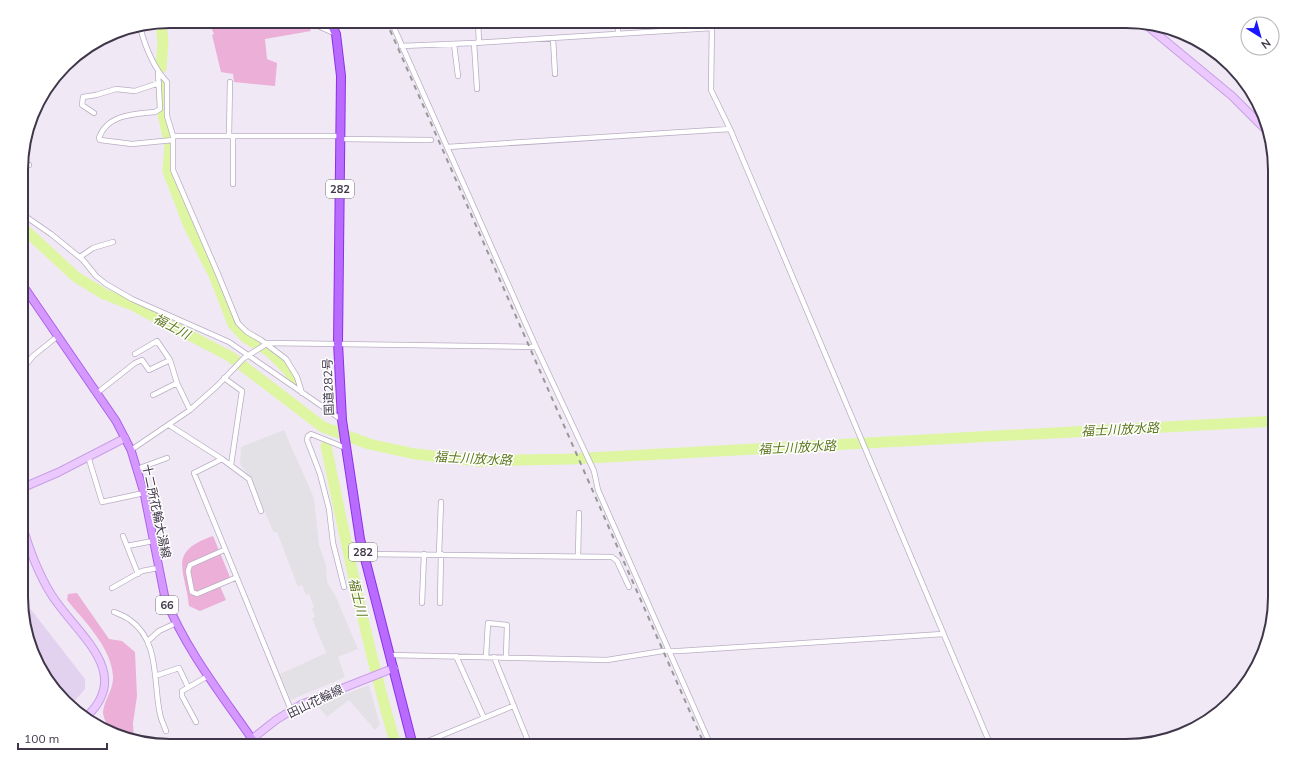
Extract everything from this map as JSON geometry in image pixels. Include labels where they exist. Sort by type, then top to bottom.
[{"type":"highway","name":"国道282号","points":[[333,28],[336,34],[341,76],[338,343],[342,420],[353,499],[364,554],[411,739]]},
{"type":"main road","name":"十二所花輪大湯線","points":[[28,293],[97,393],[125,438],[131,450],[144,493],[165,598],[176,623],[208,676],[252,739]]},
{"type":"street","points":[[322,28],[336,34]]},
{"type":"street","points":[[394,28],[536,347],[594,471],[598,490],[708,739]]},
{"type":"street","points":[[479,28],[480,43]]},
{"type":"street","points":[[618,28],[618,33]]},
{"type":"street","points":[[401,46],[480,43],[712,28],[710,90],[730,130],[988,739]]},
{"type":"street","points":[[141,31],[146,47],[158,70],[167,82],[167,116],[173,138],[173,170],[238,323],[247,332],[261,340],[263,344],[277,351],[292,367],[302,393]]},
{"type":"street","points":[[1154,31],[1178,49],[1232,96],[1260,124]]},
{"type":"street","points":[[553,38],[555,74]]},
{"type":"street","points":[[474,43],[477,89]]},
{"type":"street","points":[[454,44],[458,76]]},
{"type":"street","points":[[158,70],[160,109],[156,112],[123,115],[111,122],[98,138],[100,140],[126,143],[165,141],[173,138],[231,136],[430,140]]},
{"type":"street","points":[[94,113],[82,105],[83,97],[116,89],[135,91],[159,82]]},
{"type":"street","points":[[230,82],[233,184]]},
{"type":"street","points":[[447,147],[730,130]]},
{"type":"street","points":[[28,218],[51,234],[80,258],[96,276],[106,284],[132,299],[229,342],[246,357],[342,420]]},
{"type":"street","points":[[80,258],[93,248],[113,242]]},
{"type":"street","points":[[28,362],[32,356],[58,336]]},
{"type":"street","points":[[135,354],[157,341],[170,360],[177,383],[190,410]]},
{"type":"street","points":[[131,450],[190,410],[217,386],[228,373],[263,344],[338,343],[536,347]]},
{"type":"street","points":[[97,393],[135,363],[142,360],[149,370],[170,360]]},
{"type":"street","points":[[224,378],[242,391],[231,465]]},
{"type":"street","points":[[153,394],[177,383]]},
{"type":"street","points":[[169,425],[231,465],[249,479],[261,511]]},
{"type":"street","points":[[344,587],[333,543],[329,508],[320,474],[307,440],[308,436],[311,434],[346,447]]},
{"type":"street","points":[[28,485],[125,438]]},
{"type":"street","points":[[88,456],[102,502],[144,493]]},
{"type":"street","points":[[137,470],[167,458]]},
{"type":"street","points":[[222,459],[194,473],[224,550],[291,710]]},
{"type":"street","points":[[440,603],[441,502]]},
{"type":"street","points":[[578,556],[579,513]]},
{"type":"street","points":[[123,536],[124,543],[127,546],[138,574]]},
{"type":"street","points":[[28,541],[40,574],[64,612],[83,634],[106,674],[104,692],[100,701],[89,714]]},
{"type":"street","points":[[127,546],[153,541]]},
{"type":"street","points":[[224,550],[190,565],[188,571],[192,592],[197,594],[236,578]]},
{"type":"street","points":[[364,554],[612,557],[617,561],[628,587]]},
{"type":"street","points":[[422,603],[424,554]]},
{"type":"street","points":[[112,588],[142,571],[158,568]]},
{"type":"street","points":[[114,612],[130,619],[140,629],[148,641],[155,676],[160,715],[166,731]]},
{"type":"street","points":[[148,641],[159,631],[176,623]]},
{"type":"street","points":[[486,657],[488,623],[507,624],[506,657]]},
{"type":"street","points":[[390,655],[607,660],[670,651],[943,634]]},
{"type":"street","points":[[456,656],[484,718]]},
{"type":"street","points":[[494,657],[527,739]]},
{"type":"street","points":[[155,676],[179,668],[188,687]]},
{"type":"street","name":"田山花輪線","points":[[252,739],[291,710],[325,694],[394,668]]},
{"type":"street","points":[[196,722],[182,696],[182,691],[208,676]]},
{"type":"street","points":[[433,739],[514,706]]},
{"type":"shaded area","points":[[211,28],[310,28],[311,31],[265,39],[267,59],[277,63],[275,86],[234,82],[233,74],[221,72],[212,35],[214,34]]},
{"type":"shaded area","points":[[284,430],[314,498],[319,545],[326,565],[327,582],[336,597],[358,649],[338,657],[345,677],[291,700],[280,674],[326,653],[312,618],[315,617],[312,609],[314,607],[309,594],[306,595],[302,585],[298,587],[277,532],[274,533],[249,476],[240,464],[241,447]]},
{"type":"shaded area","points":[[213,536],[230,577],[219,584],[226,600],[200,611],[189,606],[182,563],[184,555],[189,548]]},
{"type":"shaded area","points":[[77,593],[109,639],[122,641],[135,652],[137,696],[133,723],[134,734],[107,724],[103,712],[113,681],[111,665],[108,655],[96,635],[67,600],[68,594]]},
{"type":"shaded area","points":[[28,606],[85,679],[85,689],[74,702],[63,691],[52,676],[36,643]]},
{"type":"shaded area","points":[[369,685],[380,725],[375,730],[349,700],[327,717],[317,705]]},
{"type":"waterway","name":"福士川","points":[[161,68],[163,42],[162,28]]},
{"type":"waterway","name":"福士川","points":[[161,80],[163,114],[170,146],[168,171],[189,226],[214,275],[233,324],[246,338],[269,351],[289,371],[295,383]]},
{"type":"waterway","name":"福士川放水路","points":[[28,233],[76,277],[104,294],[132,305],[231,357],[323,427],[369,444],[415,454],[479,461],[570,459],[1268,421]]},
{"type":"waterway","name":"福士川","points":[[326,446],[367,634],[394,739]]},
{"type":"railway","points":[[389,28],[702,739]]}]
